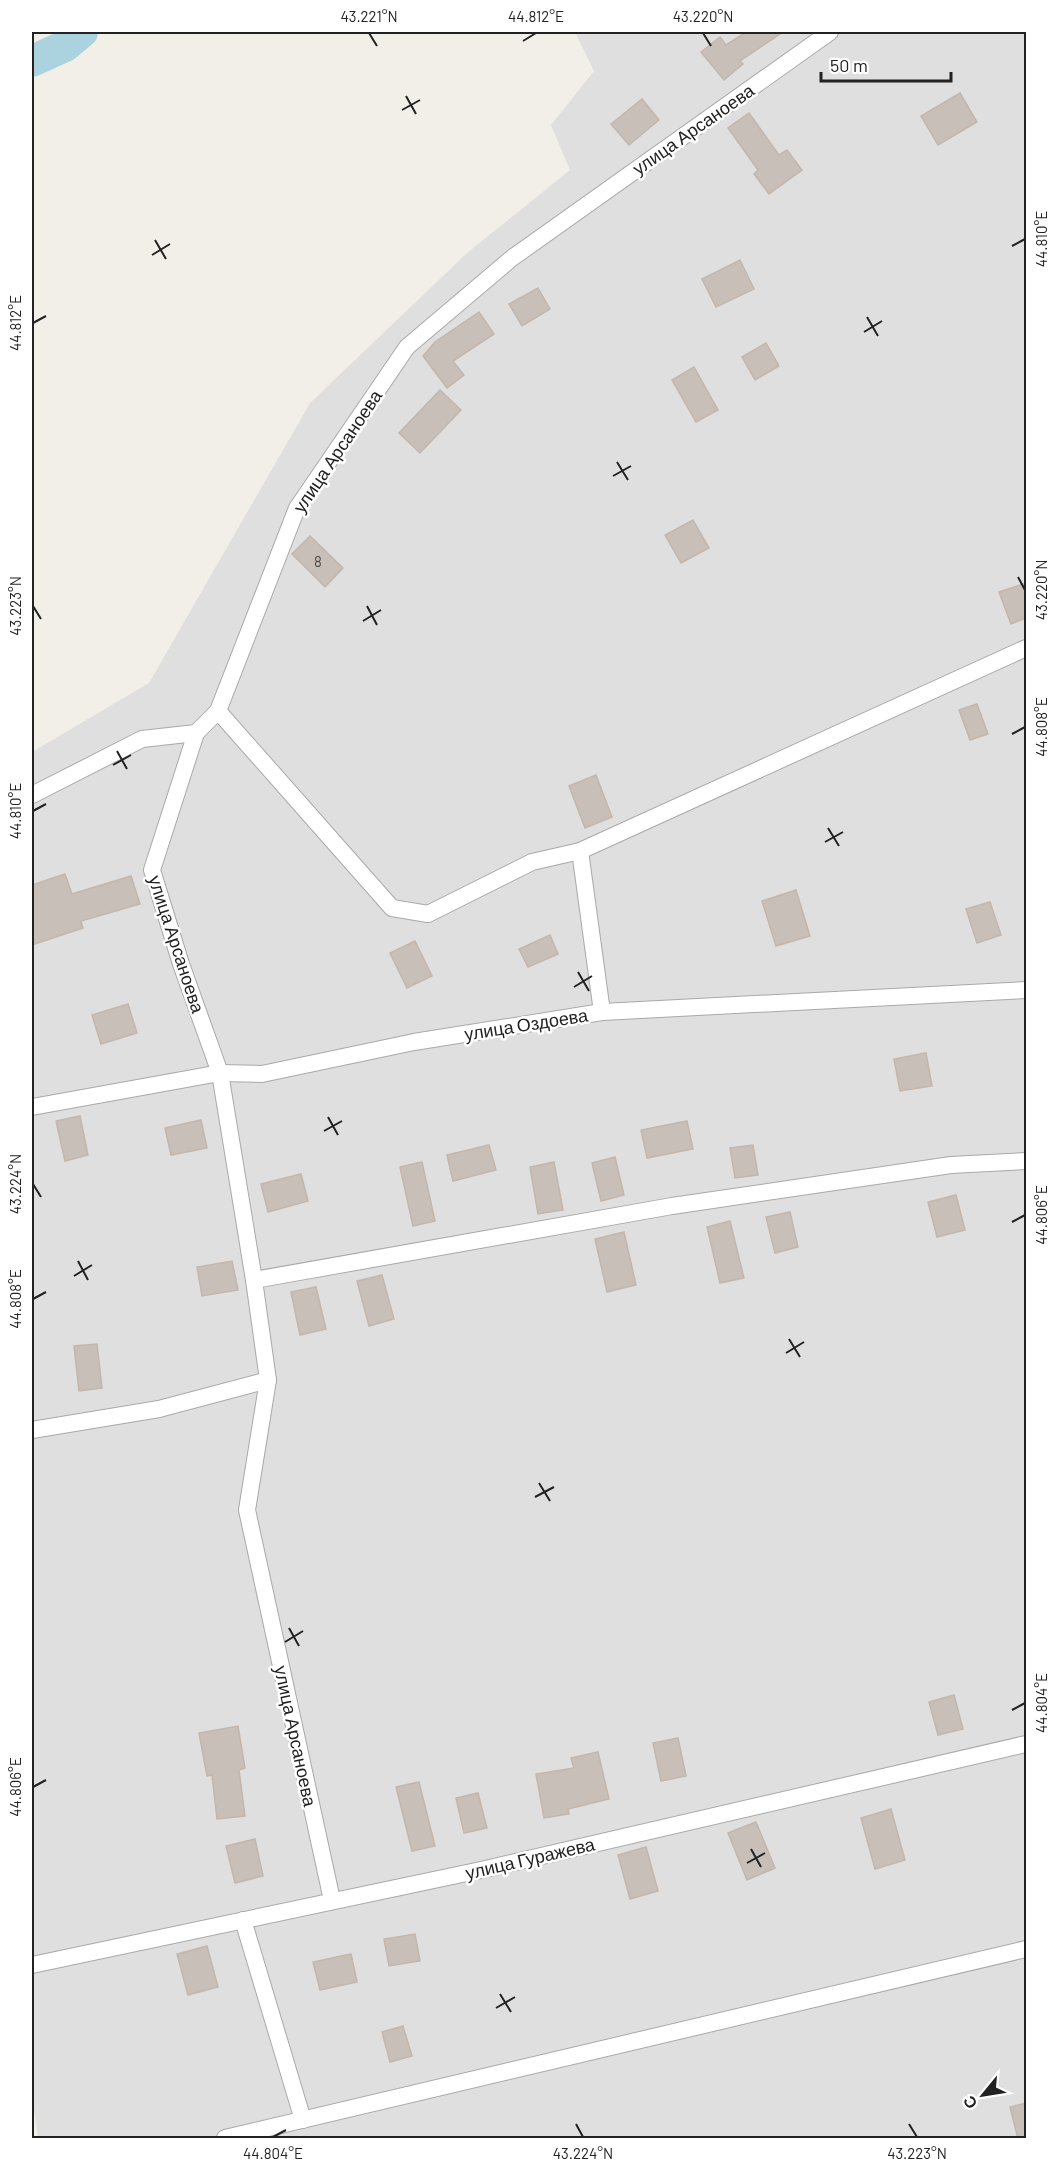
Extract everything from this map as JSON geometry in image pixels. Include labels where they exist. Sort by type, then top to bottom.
[{"type":"street","name":"улица Арсаноева","points":[[332,1900],[248,1510],[268,1380],[220,1073],[181,964],[152,870],[196,733],[218,711],[297,508],[407,347],[512,258],[830,32]]},
{"type":"street","points":[[218,711],[392,908],[428,914],[532,862],[580,851],[1026,648]]},
{"type":"street","points":[[32,795],[142,739],[196,733]]},
{"type":"street","points":[[580,851],[602,1012]]},
{"type":"street","name":"улица Оздоева","points":[[32,1107],[220,1073],[262,1074],[414,1042],[602,1012],[1026,990]]},
{"type":"street","points":[[254,1280],[672,1206],[951,1165],[1026,1161]]},
{"type":"street","points":[[32,1430],[159,1408],[268,1380]]},
{"type":"street","name":"улица Гуражева","points":[[32,1965],[481,1870],[1026,1744]]},
{"type":"street","points":[[243,1920],[303,2120]]},
{"type":"street","points":[[225,2139],[1026,1949]]},
{"type":"shaded area","points":[[575,32],[1026,32],[1026,2138],[38,2138],[32,2094],[32,752],[149,683],[310,403],[467,253],[570,170],[551,125],[594,71]]},
{"type":"building","points":[[746,32],[783,32],[740,61],[743,64],[724,80],[701,52],[720,37],[726,45]]},
{"type":"building","points":[[960,93],[977,122],[938,145],[921,116]]},
{"type":"building","points":[[642,99],[659,120],[629,145],[611,124]]},
{"type":"building","points":[[749,113],[779,155],[787,150],[802,170],[769,194],[754,174],[758,170],[728,128]]},
{"type":"building","points":[[740,260],[754,289],[716,307],[702,279]]},
{"type":"building","points":[[538,288],[550,309],[522,326],[509,304]]},
{"type":"building","points":[[479,312],[494,334],[453,361],[464,375],[447,388],[423,356],[435,342]]},
{"type":"building","points":[[766,343],[779,366],[755,380],[742,357]]},
{"type":"building","points":[[694,367],[718,410],[696,422],[672,380]]},
{"type":"building","points":[[440,390],[461,410],[420,453],[399,433]]},
{"type":"building","points":[[693,520],[709,548],[681,563],[665,535]]},
{"type":"building","points":[[310,536],[343,568],[325,587],[292,554]]},
{"type":"building","points":[[1026,583],[1026,618],[1011,624],[999,592]]},
{"type":"building","points":[[977,704],[988,734],[970,740],[959,710]]},
{"type":"building","points":[[596,775],[612,817],[585,828],[569,786]]},
{"type":"building","points":[[65,874],[72,894],[131,876],[140,904],[81,921],[83,928],[32,945],[32,885]]},
{"type":"building","points":[[796,890],[810,936],[776,946],[762,901]]},
{"type":"building","points":[[990,902],[1001,935],[977,943],[966,909]]},
{"type":"building","points":[[550,935],[558,954],[528,967],[519,949]]},
{"type":"building","points":[[415,941],[432,976],[407,988],[390,953]]},
{"type":"building","points":[[128,1004],[137,1033],[101,1044],[92,1015]]},
{"type":"building","points":[[926,1053],[932,1086],[900,1091],[894,1059]]},
{"type":"building","points":[[80,1116],[88,1155],[65,1161],[56,1121]]},
{"type":"building","points":[[201,1120],[207,1148],[171,1155],[165,1128]]},
{"type":"building","points":[[687,1121],[693,1149],[647,1158],[641,1130]]},
{"type":"building","points":[[489,1145],[496,1170],[453,1181],[447,1155]]},
{"type":"building","points":[[753,1145],[758,1175],[735,1178],[730,1148]]},
{"type":"building","points":[[615,1157],[624,1195],[601,1201],[592,1163]]},
{"type":"building","points":[[422,1162],[435,1221],[413,1226],[400,1167]]},
{"type":"building","points":[[554,1162],[563,1210],[538,1214],[530,1167]]},
{"type":"building","points":[[301,1174],[308,1201],[268,1212],[261,1184]]},
{"type":"building","points":[[956,1195],[965,1230],[937,1237],[928,1202]]},
{"type":"building","points":[[790,1212],[798,1247],[775,1253],[766,1217]]},
{"type":"building","points":[[730,1221],[744,1278],[720,1283],[707,1227]]},
{"type":"building","points":[[624,1232],[636,1285],[607,1292],[595,1239]]},
{"type":"building","points":[[232,1261],[238,1290],[202,1296],[197,1267]]},
{"type":"building","points":[[382,1275],[394,1319],[369,1326],[357,1281]]},
{"type":"building","points":[[316,1287],[326,1329],[300,1335],[291,1292]]},
{"type":"building","points":[[97,1344],[102,1388],[79,1391],[74,1346]]},
{"type":"building","points":[[954,1695],[963,1729],[938,1735],[929,1702]]},
{"type":"building","points":[[238,1726],[245,1768],[239,1770],[245,1816],[217,1819],[212,1775],[207,1776],[199,1733]]},
{"type":"building","points":[[678,1738],[686,1776],[661,1781],[653,1743]]},
{"type":"building","points":[[598,1752],[609,1799],[568,1809],[569,1814],[544,1818],[536,1774],[574,1768],[571,1758]]},
{"type":"building","points":[[419,1782],[435,1846],[412,1851],[396,1787]]},
{"type":"building","points":[[478,1793],[487,1828],[464,1833],[456,1798]]},
{"type":"building","points":[[891,1809],[905,1860],[875,1869],[861,1818]]},
{"type":"building","points":[[756,1822],[775,1868],[747,1880],[728,1833]]},
{"type":"building","points":[[255,1839],[263,1876],[235,1883],[226,1846]]},
{"type":"building","points":[[646,1847],[658,1891],[630,1899],[618,1855]]},
{"type":"building","points":[[415,1934],[420,1961],[389,1966],[384,1939]]},
{"type":"building","points":[[207,1946],[218,1987],[188,1995],[177,1954]]},
{"type":"building","points":[[351,1954],[357,1982],[320,1990],[313,1962]]},
{"type":"building","points":[[403,2026],[412,2056],[390,2062],[382,2032]]},
{"type":"building","points":[[1026,2103],[1026,2139],[1018,2139],[1010,2107]]},
{"type":"waterway","points":[[32,61],[65,46],[82,32]]}]
